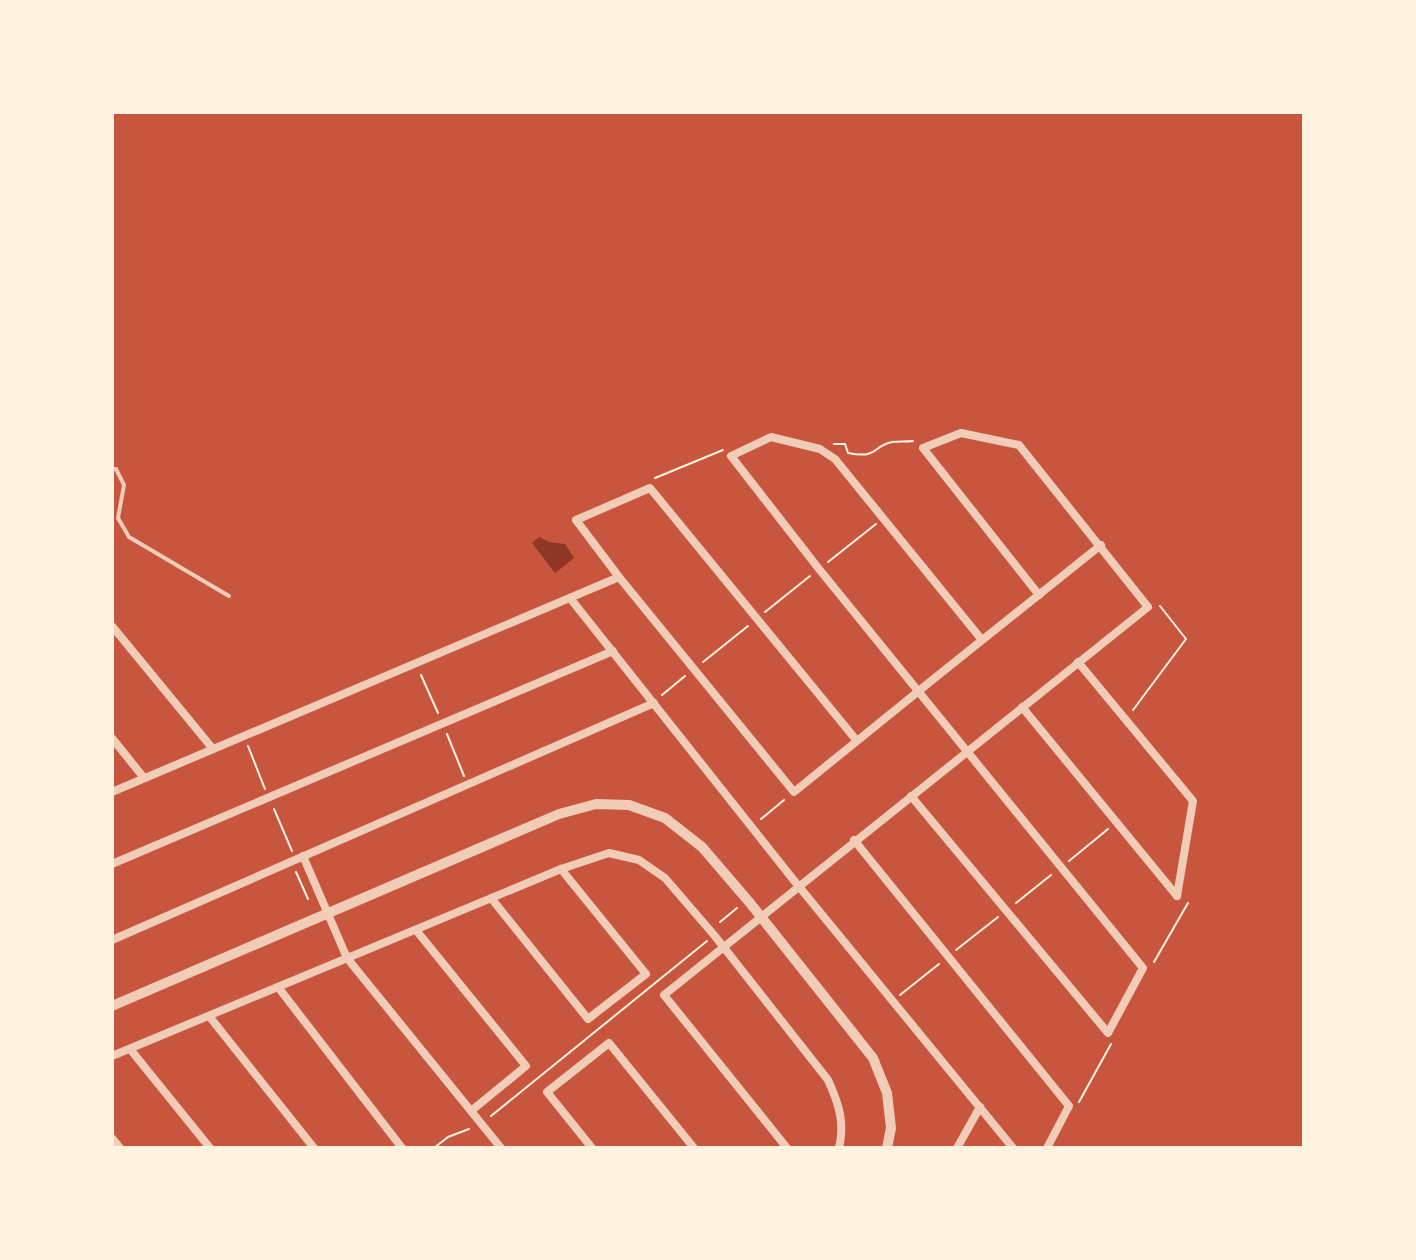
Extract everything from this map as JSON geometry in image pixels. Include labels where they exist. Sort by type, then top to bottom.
[{"type":"street","points":[[787,1148],[664,995],[1148,607],[1019,445],[961,433],[923,448],[1039,595]]},
{"type":"street","points":[[911,796],[1108,1033],[1143,968],[731,456],[771,437],[820,449],[835,459],[982,640]]},
{"type":"street","points":[[857,741],[650,488],[576,520],[693,670],[794,792],[1101,545]]},
{"type":"street","points":[[112,792],[619,577]]},
{"type":"street","points":[[570,598],[798,885],[1013,1148]]},
{"type":"street","points":[[112,626],[213,749]]},
{"type":"street","points":[[112,864],[613,651]]},
{"type":"street","points":[[1022,707],[1177,896],[1193,801],[1078,662]]},
{"type":"street","points":[[112,940],[654,703]]},
{"type":"street","points":[[112,738],[144,778]]},
{"type":"street","points":[[112,1006],[559,814],[596,804],[629,805],[665,818],[702,847],[745,904],[759,917],[873,1058],[887,1093],[891,1128],[887,1148]]},
{"type":"street","points":[[854,840],[1069,1106],[1047,1148]]},
{"type":"street","points":[[112,1056],[561,869],[609,853],[639,860],[665,878],[712,932],[828,1080],[840,1105],[843,1133],[839,1148]]},
{"type":"street","points":[[297,859],[347,958],[501,1148]]},
{"type":"street","points":[[491,898],[588,1019],[646,974],[561,869]]},
{"type":"street","points":[[416,930],[526,1066],[471,1111]]},
{"type":"street","points":[[278,987],[402,1148]]},
{"type":"street","points":[[209,1016],[314,1148]]},
{"type":"street","points":[[592,1148],[547,1092],[609,1043],[694,1148]]},
{"type":"street","points":[[130,1049],[210,1148]]},
{"type":"street","points":[[957,1148],[980,1107]]},
{"type":"street","points":[[112,1138],[120,1148]]},
{"type":"lane","points":[[112,469],[116,469],[124,485],[118,518],[129,537],[229,596]]},
{"type":"path","points":[[834,444],[845,444],[848,453],[863,456],[875,453],[889,442],[913,441]]},
{"type":"path","points":[[650,481],[724,449]]},
{"type":"path","points":[[662,695],[883,518]]},
{"type":"path","points":[[1133,711],[1186,639],[1156,601]]},
{"type":"path","points":[[416,663],[467,784]]},
{"type":"path","points":[[243,736],[297,859],[313,908]]},
{"type":"path","points":[[752,827],[794,792]]},
{"type":"path","points":[[892,1000],[1117,822]]},
{"type":"path","points":[[1151,967],[1188,903]]},
{"type":"path","points":[[434,1148],[448,1137],[481,1124],[745,904]]},
{"type":"path","points":[[597,1028],[609,1043]]},
{"type":"path","points":[[1077,1106],[1111,1043]]},
{"type":"path","points":[[526,1066],[547,1092]]},
{"type":"shaded area","points":[[539,537],[565,544],[574,558],[555,573],[532,543]]}]
